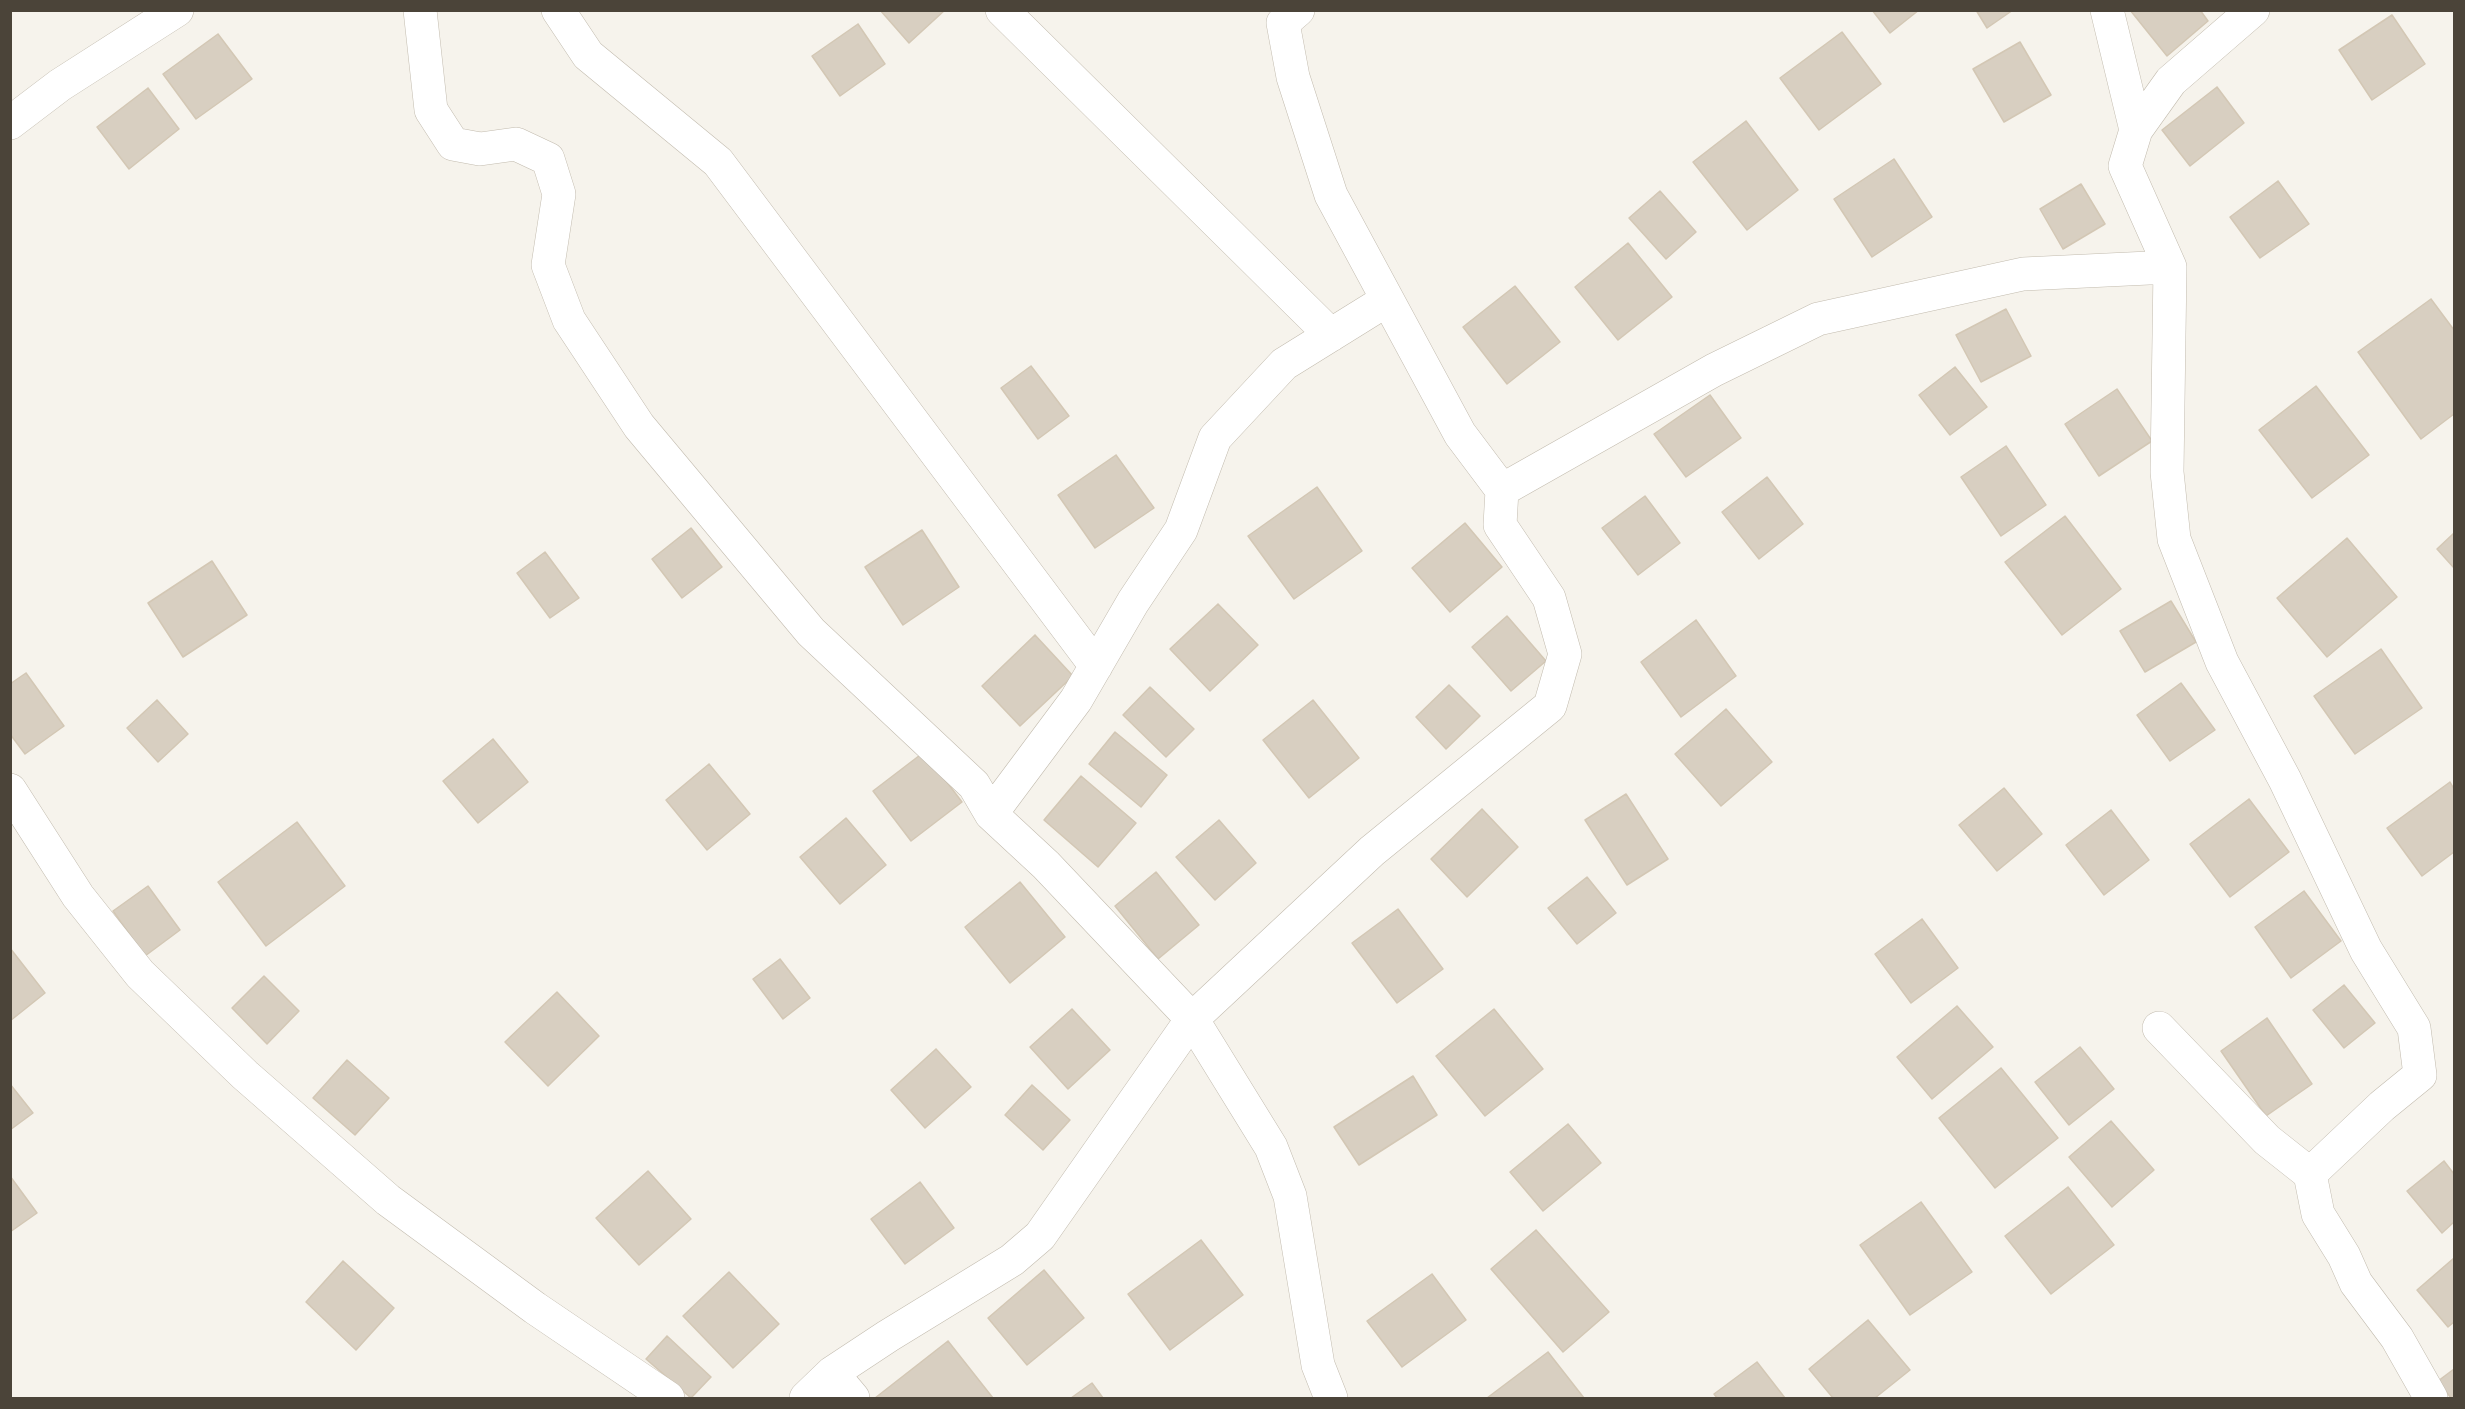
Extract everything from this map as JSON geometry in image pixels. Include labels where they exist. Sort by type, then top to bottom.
[{"type":"street","points":[[10,123],[60,85],[177,10]]},
{"type":"street","points":[[420,10],[431,110],[453,144],[480,149],[516,144],[548,159],[559,194],[548,265],[568,320],[639,426],[811,632],[974,785],[991,814],[1046,865],[1192,1019],[1271,1147],[1290,1196],[1318,1365],[1331,1398]]},
{"type":"street","points":[[558,10],[588,55],[718,162],[1096,666]]},
{"type":"street","points":[[1002,10],[1331,335]]},
{"type":"street","points":[[806,1398],[832,1373],[1012,1260],[1040,1236],[1192,1019],[1372,851],[1550,706],[1565,654],[1550,598],[1500,525],[1502,490],[1460,434],[1331,195],[1293,77],[1283,23],[1298,10]]},
{"type":"street","points":[[2107,10],[2136,130]]},
{"type":"street","points":[[2253,10],[2171,81],[2136,130],[2125,166],[2170,267],[2167,472],[2174,539],[2222,662],[2285,780],[2366,950],[2414,1028],[2420,1075],[2382,1106],[2310,1174]]},
{"type":"street","points":[[1502,490],[1694,381],[1818,319],[2023,273],[2170,267]]},
{"type":"street","points":[[991,814],[1076,700],[1133,602],[1181,530],[1215,438],[1284,364],[1387,300]]},
{"type":"street","points":[[10,790],[78,896],[133,965],[244,1075],[388,1200],[535,1308],[668,1398]]},
{"type":"street","points":[[2159,1028],[2267,1140],[2310,1174],[2318,1214],[2344,1256],[2356,1283],[2397,1338],[2431,1398]]},
{"type":"street","points":[[832,1373],[853,1398]]},
{"type":"building","points":[[880,10],[945,10],[909,43]]},
{"type":"building","points":[[1872,10],[1919,10],[1890,33]]},
{"type":"building","points":[[1976,10],[2013,10],[1987,28]]},
{"type":"building","points":[[2130,10],[2200,10],[2208,21],[2167,56]]},
{"type":"building","points":[[2392,15],[2425,64],[2372,100],[2339,50]]},
{"type":"building","points":[[858,24],[885,64],[840,96],[812,56]]},
{"type":"building","points":[[1842,32],[1881,84],[1819,130],[1780,78]]},
{"type":"building","points":[[218,34],[252,79],[196,119],[163,74]]},
{"type":"building","points":[[2020,42],[2051,95],[2004,122],[1973,69]]},
{"type":"building","points":[[2217,87],[2244,123],[2190,166],[2162,130]]},
{"type":"building","points":[[148,88],[179,129],[129,169],[97,127]]},
{"type":"building","points":[[1746,121],[1798,190],[1747,230],[1693,162]]},
{"type":"building","points":[[1894,159],[1932,217],[1872,257],[1834,199]]},
{"type":"building","points":[[2278,181],[2309,224],[2260,258],[2230,217]]},
{"type":"building","points":[[2081,184],[2105,224],[2063,249],[2040,209]]},
{"type":"building","points":[[1660,191],[1696,232],[1666,259],[1629,218]]},
{"type":"building","points":[[1628,243],[1672,297],[1618,340],[1575,287]]},
{"type":"building","points":[[1515,286],[1560,342],[1507,384],[1463,327]]},
{"type":"building","points":[[2431,299],[2454,330],[2454,414],[2421,439],[2358,352]]},
{"type":"building","points":[[2006,309],[2031,356],[1981,382],[1956,335]]},
{"type":"building","points":[[1031,366],[1069,416],[1038,439],[1001,388]]},
{"type":"building","points":[[1955,367],[1987,407],[1950,435],[1919,395]]},
{"type":"building","points":[[2316,386],[2369,455],[2312,498],[2259,430]]},
{"type":"building","points":[[2117,389],[2152,441],[2099,476],[2065,424]]},
{"type":"building","points":[[1710,395],[1741,438],[1686,477],[1654,434]]},
{"type":"building","points":[[2006,446],[2046,505],[2001,536],[1961,477]]},
{"type":"building","points":[[1116,455],[1154,508],[1095,548],[1058,495]]},
{"type":"building","points":[[1767,477],[1803,524],[1759,559],[1722,512]]},
{"type":"building","points":[[1317,487],[1362,551],[1294,599],[1248,536]]},
{"type":"building","points":[[1645,496],[1680,543],[1638,575],[1602,528]]},
{"type":"building","points":[[2065,516],[2121,589],[2062,635],[2005,562]]},
{"type":"building","points":[[1465,523],[1502,567],[1450,612],[1412,568]]},
{"type":"building","points":[[691,528],[722,567],[682,598],[652,559]]},
{"type":"building","points":[[922,530],[959,587],[903,625],[865,567]]},
{"type":"building","points":[[2454,533],[2454,568],[2437,549]]},
{"type":"building","points":[[2347,538],[2397,597],[2327,657],[2277,598]]},
{"type":"building","points":[[545,552],[579,598],[550,618],[517,573]]},
{"type":"building","points":[[212,561],[247,615],[183,657],[148,603]]},
{"type":"building","points":[[2171,601],[2196,642],[2145,672],[2120,631]]},
{"type":"building","points":[[1218,604],[1258,645],[1210,691],[1170,649]]},
{"type":"building","points":[[1507,616],[1546,661],[1511,691],[1472,647]]},
{"type":"building","points":[[1696,620],[1736,676],[1681,717],[1641,662]]},
{"type":"building","points":[[1035,635],[1073,676],[1020,726],[982,686]]},
{"type":"building","points":[[2381,649],[2422,708],[2355,754],[2314,696]]},
{"type":"building","points":[[26,673],[64,726],[25,754],[10,734],[10,684]]},
{"type":"building","points":[[2181,683],[2215,730],[2170,761],[2137,715]]},
{"type":"building","points":[[1449,685],[1480,716],[1446,749],[1416,717]]},
{"type":"building","points":[[1150,687],[1194,729],[1166,757],[1123,715]]},
{"type":"building","points":[[157,700],[188,734],[158,762],[127,728]]},
{"type":"building","points":[[1313,700],[1359,758],[1309,798],[1263,740]]},
{"type":"building","points":[[1726,709],[1772,762],[1721,806],[1675,754]]},
{"type":"building","points":[[1115,732],[1167,775],[1141,807],[1089,764]]},
{"type":"building","points":[[493,739],[528,782],[478,823],[443,781]]},
{"type":"building","points":[[924,752],[962,802],[911,841],[873,791]]},
{"type":"building","points":[[709,764],[750,814],[707,850],[666,800]]},
{"type":"building","points":[[1081,776],[1136,823],[1098,867],[1044,820]]},
{"type":"building","points":[[2450,782],[2454,789],[2454,852],[2422,876],[2387,828]]},
{"type":"building","points":[[2004,788],[2042,834],[1997,871],[1959,825]]},
{"type":"building","points":[[1626,794],[1668,859],[1627,885],[1585,820]]},
{"type":"building","points":[[2249,799],[2289,852],[2230,897],[2190,844]]},
{"type":"building","points":[[1482,809],[1518,847],[1467,897],[1431,859]]},
{"type":"building","points":[[2111,810],[2149,860],[2104,895],[2066,845]]},
{"type":"building","points":[[846,818],[886,865],[840,904],[800,857]]},
{"type":"building","points":[[1219,820],[1256,863],[1215,900],[1176,857]]},
{"type":"building","points":[[297,822],[345,886],[266,946],[218,882]]},
{"type":"building","points":[[1156,872],[1199,925],[1158,959],[1115,906]]},
{"type":"building","points":[[1587,877],[1616,913],[1577,944],[1548,908]]},
{"type":"building","points":[[1020,882],[1065,937],[1010,983],[965,927]]},
{"type":"building","points":[[148,886],[180,930],[145,956],[113,911]]},
{"type":"building","points":[[2304,891],[2341,941],[2291,978],[2255,927]]},
{"type":"building","points":[[1398,909],[1443,969],[1397,1003],[1352,943]]},
{"type":"building","points":[[1922,919],[1958,968],[1911,1003],[1875,954]]},
{"type":"building","points":[[10,948],[45,993],[10,1021]]},
{"type":"building","points":[[780,959],[810,998],[783,1019],[753,979]]},
{"type":"building","points":[[264,976],[299,1011],[267,1044],[232,1008]]},
{"type":"building","points":[[2344,985],[2375,1023],[2344,1048],[2313,1010]]},
{"type":"building","points":[[557,992],[599,1036],[548,1086],[505,1042]]},
{"type":"building","points":[[1957,1006],[1993,1047],[1932,1099],[1897,1057]]},
{"type":"building","points":[[1072,1009],[1110,1050],[1068,1089],[1030,1047]]},
{"type":"building","points":[[1494,1009],[1543,1069],[1485,1116],[1436,1056]]},
{"type":"building","points":[[2267,1018],[2312,1084],[2266,1116],[2221,1051]]},
{"type":"building","points":[[2080,1047],[2114,1089],[2069,1125],[2035,1082]]},
{"type":"building","points":[[936,1049],[971,1087],[925,1128],[891,1090]]},
{"type":"building","points":[[347,1060],[389,1098],[355,1135],[313,1098]]},
{"type":"building","points":[[2001,1068],[2058,1138],[1995,1188],[1939,1118]]},
{"type":"building","points":[[1413,1076],[1437,1115],[1359,1165],[1334,1127]]},
{"type":"building","points":[[10,1084],[33,1113],[10,1130]]},
{"type":"building","points":[[1032,1085],[1070,1120],[1043,1150],[1005,1115]]},
{"type":"building","points":[[2111,1121],[2154,1170],[2112,1207],[2069,1157]]},
{"type":"building","points":[[1568,1124],[1601,1163],[1543,1211],[1510,1172]]},
{"type":"building","points":[[2444,1161],[2454,1174],[2454,1222],[2442,1233],[2407,1191]]},
{"type":"building","points":[[648,1171],[691,1219],[639,1265],[596,1218]]},
{"type":"building","points":[[10,1176],[37,1213],[10,1232]]},
{"type":"building","points":[[920,1182],[954,1228],[905,1264],[871,1219]]},
{"type":"building","points":[[2068,1187],[2114,1245],[2051,1294],[2005,1236]]},
{"type":"building","points":[[1921,1202],[1972,1272],[1910,1315],[1860,1245]]},
{"type":"building","points":[[1536,1230],[1609,1312],[1563,1352],[1491,1269]]},
{"type":"building","points":[[1201,1240],[1243,1295],[1170,1350],[1128,1294]]},
{"type":"building","points":[[2454,1258],[2454,1322],[2448,1327],[2417,1290]]},
{"type":"building","points":[[343,1261],[394,1308],[356,1350],[306,1302]]},
{"type":"building","points":[[1044,1270],[1084,1318],[1027,1365],[988,1318]]},
{"type":"building","points":[[729,1272],[779,1324],[733,1368],[683,1316]]},
{"type":"building","points":[[1432,1274],[1466,1320],[1402,1367],[1367,1321]]},
{"type":"building","points":[[1868,1320],[1910,1370],[1875,1398],[1833,1398],[1809,1369]]},
{"type":"building","points":[[667,1336],[711,1377],[691,1398],[646,1359]]},
{"type":"building","points":[[948,1341],[993,1398],[875,1398]]},
{"type":"building","points":[[1548,1352],[1584,1398],[1487,1398]]},
{"type":"building","points":[[1757,1362],[1785,1398],[1717,1398],[1714,1394]]},
{"type":"building","points":[[2454,1369],[2454,1398],[2451,1398],[2438,1381]]},
{"type":"building","points":[[1092,1383],[1103,1398],[1071,1398]]}]
